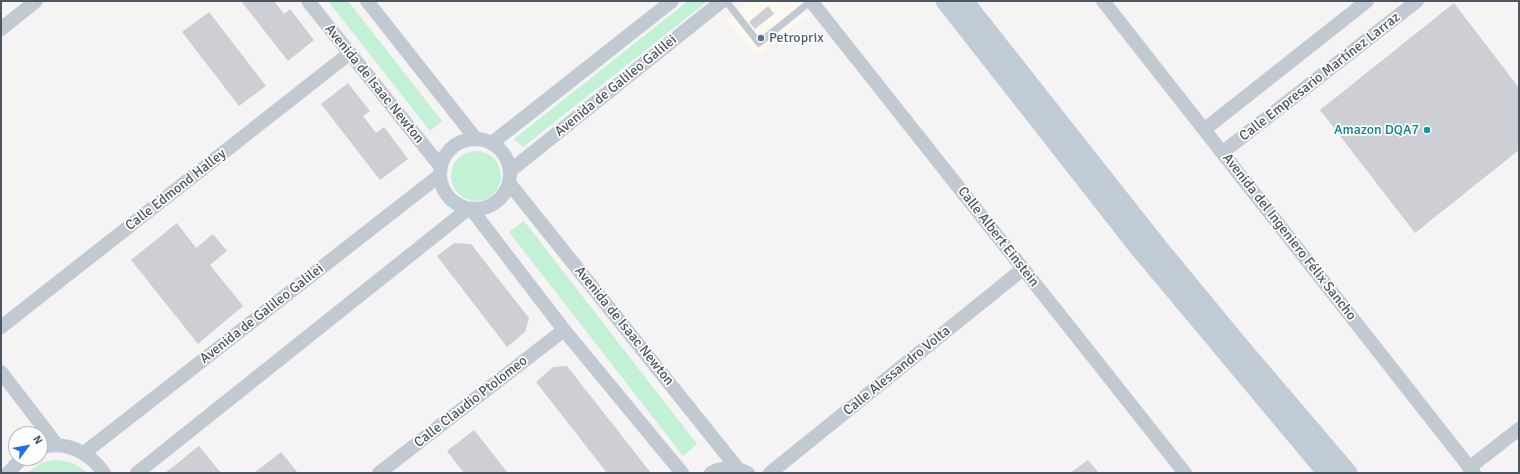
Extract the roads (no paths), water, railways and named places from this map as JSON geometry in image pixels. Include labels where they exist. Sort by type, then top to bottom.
[{"type":"main road","points":[[945,1],[1138,247],[1327,473]]},
{"type":"main road","points":[[964,1],[1158,247],[1348,473]]},
{"type":"street","points":[[1,29],[36,1]]},
{"type":"street","name":"Avenida de Isaac Newton","points":[[308,1],[350,53],[440,171]]},
{"type":"street","points":[[367,1],[476,139]]},
{"type":"street","points":[[492,144],[672,1]]},
{"type":"street","name":"Avenida de Galileo Galilei","points":[[509,177],[722,1]]},
{"type":"street","name":"Calle Albert Einstein","points":[[811,1],[1185,473]]},
{"type":"street","name":"Avenida del Ingeniero Félix Sancho","points":[[1103,1],[1205,129],[1471,470]]},
{"type":"street","points":[[1205,129],[1367,1]]},
{"type":"street","name":"Calle Empresario Martínez Larraz","points":[[1223,152],[1417,1]]},
{"type":"street","name":"Calle Edmond Halley","points":[[1,327],[350,53]]},
{"type":"street","points":[[476,139],[492,144],[500,150],[507,160],[509,177],[505,192],[495,203],[482,209],[470,209],[457,204],[448,196],[442,186],[440,171],[445,156],[453,147],[464,141],[476,139]]},
{"type":"street","name":"Avenida de Galileo Galilei","points":[[84,453],[440,171]]},
{"type":"street","name":"Avenida de Isaac Newton","points":[[509,177],[743,471]]},
{"type":"street","points":[[470,209],[564,330],[682,473]]},
{"type":"street","points":[[137,473],[470,209]]},
{"type":"street","name":"Calle Alessandro Volta","points":[[770,473],[1023,269]]},
{"type":"street","name":"Calle Claudio Ptolomeo","points":[[379,473],[564,330]]},
{"type":"street","points":[[1,372],[57,446]]},
{"type":"street","points":[[1471,470],[1519,429]]},
{"type":"street","points":[[48,447],[57,446],[71,448],[84,453],[98,463],[104,473]]},
{"type":"street","points":[[711,473],[725,468],[743,471]]},
{"type":"lane","points":[[726,1],[759,43],[811,1]]},
{"type":"place","name":"Petroprix","points":[[761,38]]},
{"type":"place","name":"Amazon DQA7","points":[[1427,130]]}]
